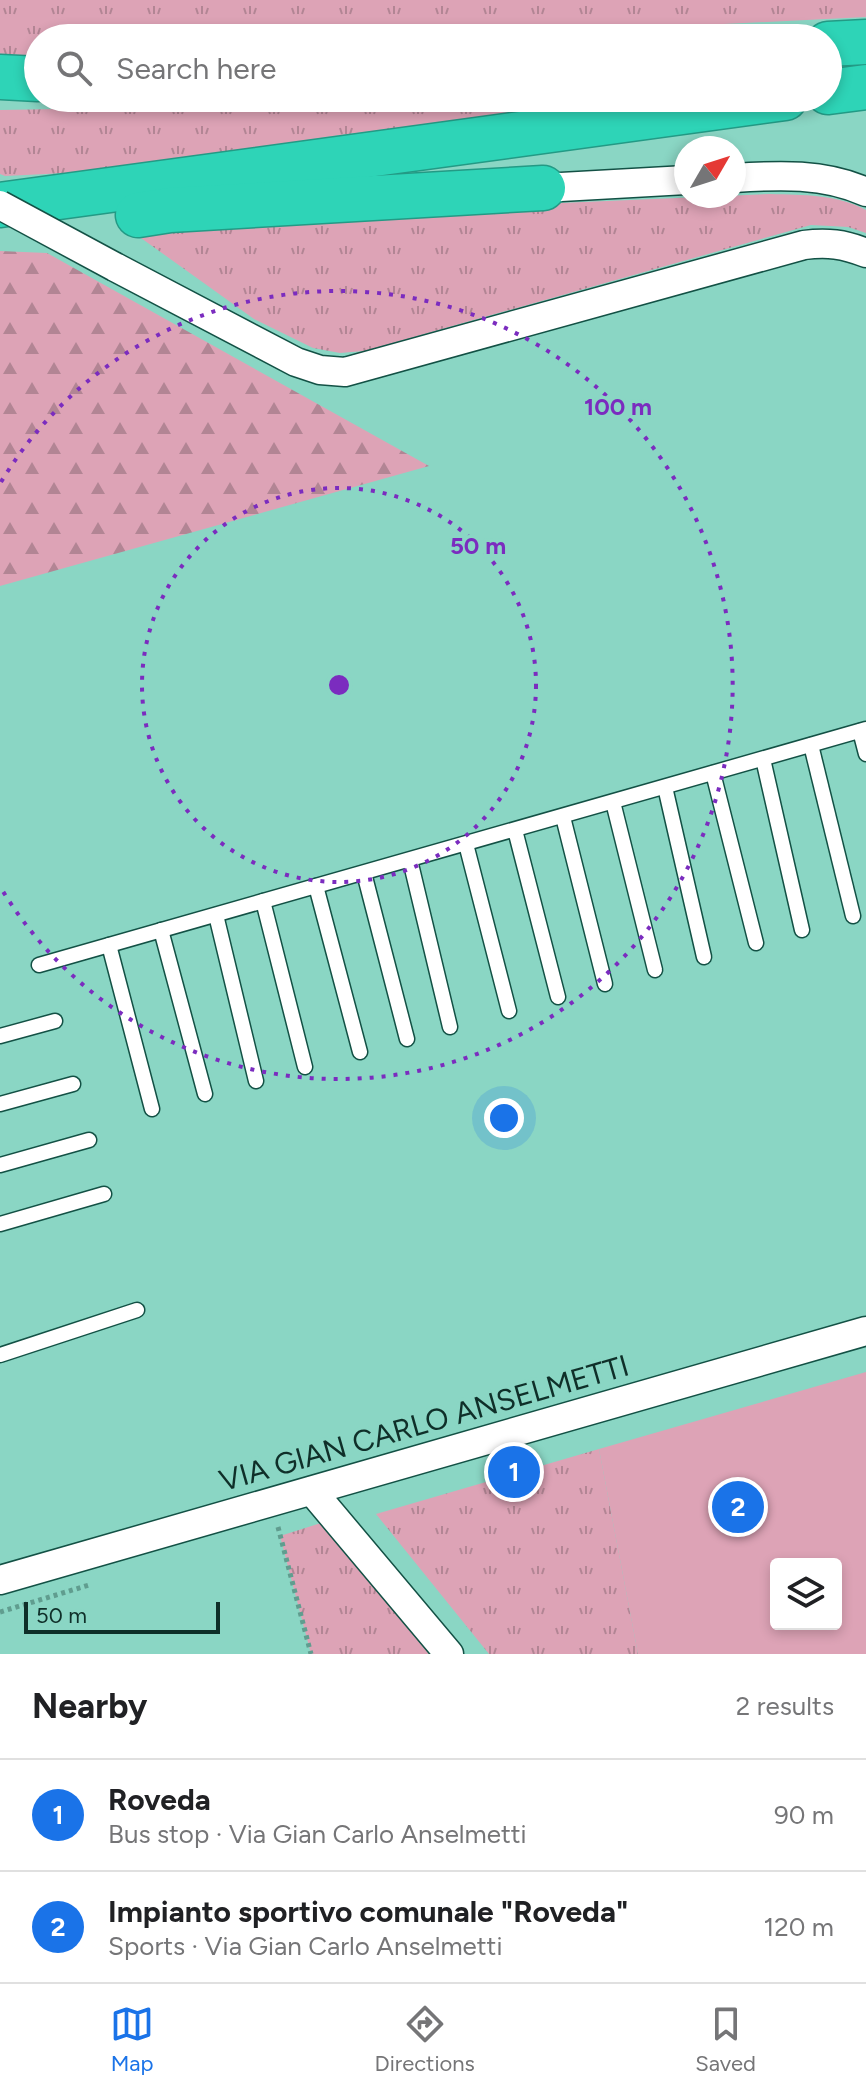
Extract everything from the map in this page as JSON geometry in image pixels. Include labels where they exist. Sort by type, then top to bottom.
[{"type":"highway","points":[[842,43],[866,42]]},
{"type":"highway","points":[[0,77],[24,78]]},
{"type":"highway","points":[[842,90],[866,87]]},
{"type":"highway","points":[[0,205],[682,112]]},
{"type":"highway","points":[[0,218],[97,221],[170,210],[543,188]]},
{"type":"street","points":[[746,177],[779,175],[820,178],[866,192]]},
{"type":"street","points":[[543,188],[674,181]]},
{"type":"street","points":[[0,205],[296,362],[320,370],[345,372],[804,245],[847,245],[866,253]]},
{"type":"street","name":"VIA GIAN CARLO ANSELMETTI","points":[[0,1580],[866,1331]]},
{"type":"street","points":[[312,1491],[440,1652]]},
{"type":"lane","points":[[39,965],[863,730],[866,754]]},
{"type":"lane","points":[[811,745],[853,916]]},
{"type":"lane","points":[[763,759],[802,930]]},
{"type":"lane","points":[[713,773],[756,943]]},
{"type":"lane","points":[[665,787],[704,957]]},
{"type":"lane","points":[[613,802],[655,970]]},
{"type":"lane","points":[[563,817],[605,984]]},
{"type":"lane","points":[[515,830],[558,997]]},
{"type":"lane","points":[[466,844],[509,1011]]},
{"type":"lane","points":[[410,860],[450,1027]]},
{"type":"lane","points":[[364,873],[407,1039]]},
{"type":"lane","points":[[316,886],[360,1052]]},
{"type":"lane","points":[[263,901],[305,1067]]},
{"type":"lane","points":[[216,915],[256,1081]]},
{"type":"lane","points":[[161,930],[205,1094]]},
{"type":"lane","points":[[109,945],[152,1109]]},
{"type":"lane","points":[[0,1036],[55,1021]]},
{"type":"lane","points":[[0,1104],[73,1084]]},
{"type":"lane","points":[[0,1165],[89,1140]]},
{"type":"lane","points":[[0,1224],[104,1194]]},
{"type":"lane","points":[[0,1355],[137,1310]]},
{"type":"path","points":[[272,1503],[311,1654]]},
{"type":"green space","points":[[0,0],[866,0],[866,17],[726,24],[24,24],[24,59],[0,59]]},
{"type":"green space","points":[[0,110],[517,112],[326,137],[107,171],[5,176],[0,174]]},
{"type":"green space","points":[[746,195],[820,196],[843,201],[866,210],[866,233],[848,227],[811,225],[364,351],[340,353],[313,348],[254,319],[134,233],[493,206],[674,198],[674,208],[746,208]]},
{"type":"green space","points":[[0,251],[47,253],[429,466],[0,586]]},
{"type":"green space","points":[[866,1372],[866,1654],[638,1654],[599,1449]]},
{"type":"green space","points":[[599,1449],[638,1654],[489,1654],[376,1514]]},
{"type":"green space","points":[[324,1522],[429,1654],[311,1654],[280,1536]]},
{"type":"place","name":"Roveda","points":[[514,1472]]},
{"type":"place","name":"Impianto sportivo comunale \"Roveda\"","points":[[738,1507]]}]
